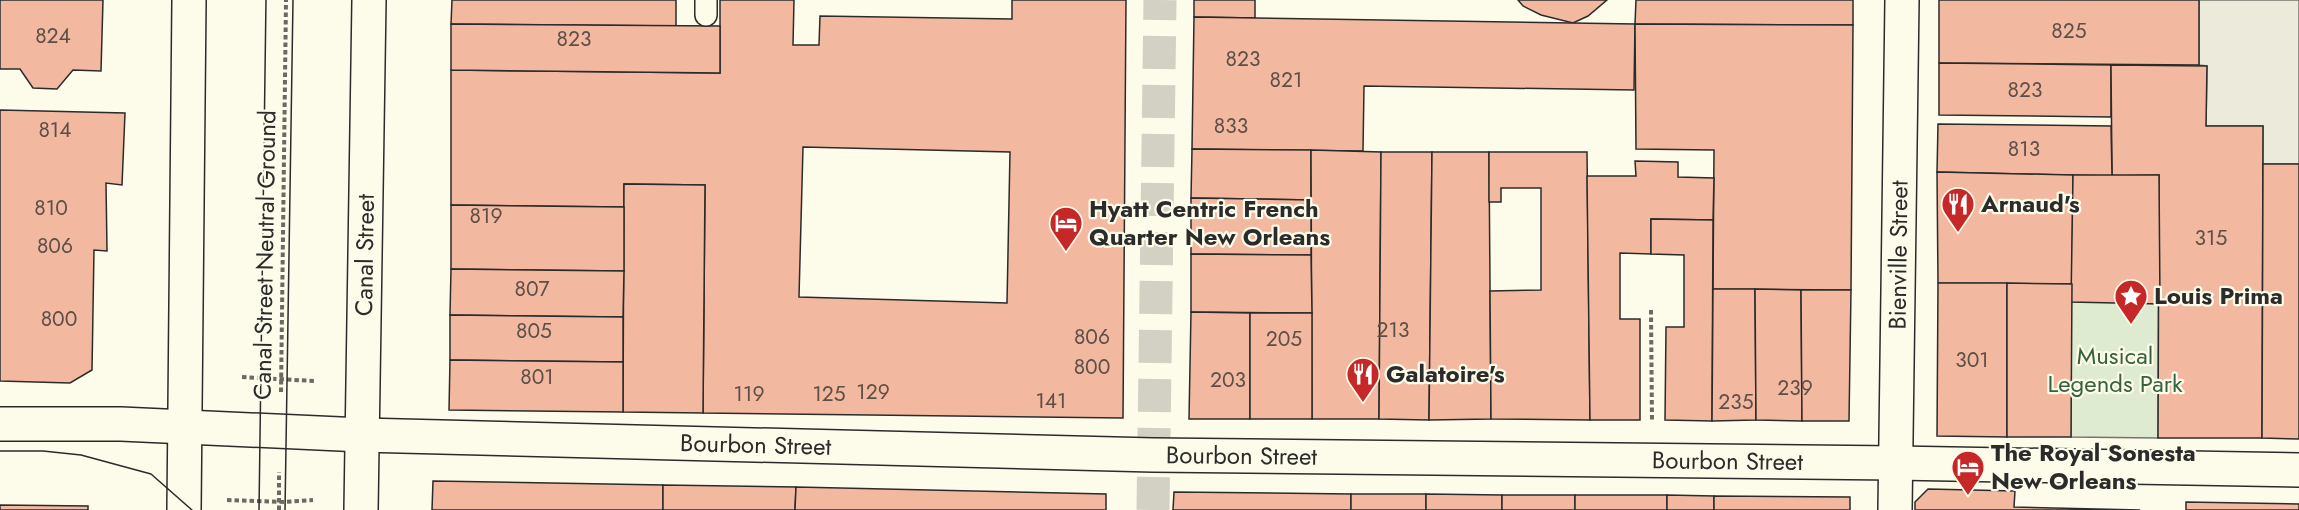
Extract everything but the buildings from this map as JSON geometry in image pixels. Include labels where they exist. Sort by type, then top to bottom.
[{"type":"street","points":[[184,510],[189,0]]},
{"type":"street","name":"Canal Street","points":[[361,510],[369,0]]},
{"type":"street","name":"Bienville Street","points":[[1895,510],[1902,0]]},
{"type":"street","name":"Bourbon Street","points":[[0,424],[121,424],[362,435],[1153,455],[2299,470]]},
{"type":"path","name":"Canal Street Neutral Ground","points":[[279,510],[286,0]]},
{"type":"path","points":[[1651,310],[1652,460]]},
{"type":"path","points":[[242,377],[314,381]]},
{"type":"path","points":[[227,500],[279,502],[313,500]]},
{"type":"green space","name":"Musical Legends Park","points":[[2159,175],[2158,438],[2071,437],[2071,302]]},
{"type":"shaded area","points":[[2199,0],[2299,0],[2299,164],[2263,164],[2263,126],[2206,126],[2207,66],[2199,65]]},
{"type":"tunnel","points":[[1153,510],[1160,0]]},
{"type":"tram line","points":[[259,510],[266,0]]},
{"type":"tram line","points":[[285,510],[293,0]]},
{"type":"tram line","points":[[0,451],[43,451],[81,455],[151,474],[192,510]]},
{"type":"place","name":"Arnaud's","points":[[1958,233]]},
{"type":"place","name":"Hyatt Centric French Quarter New Orleans","points":[[1066,252]]},
{"type":"place","name":"Louis Prima","points":[[2131,325]]},
{"type":"place","name":"Galatoire's","points":[[1363,403]]},
{"type":"place","name":"The Royal Sonesta New Orleans","points":[[1968,496]]}]
